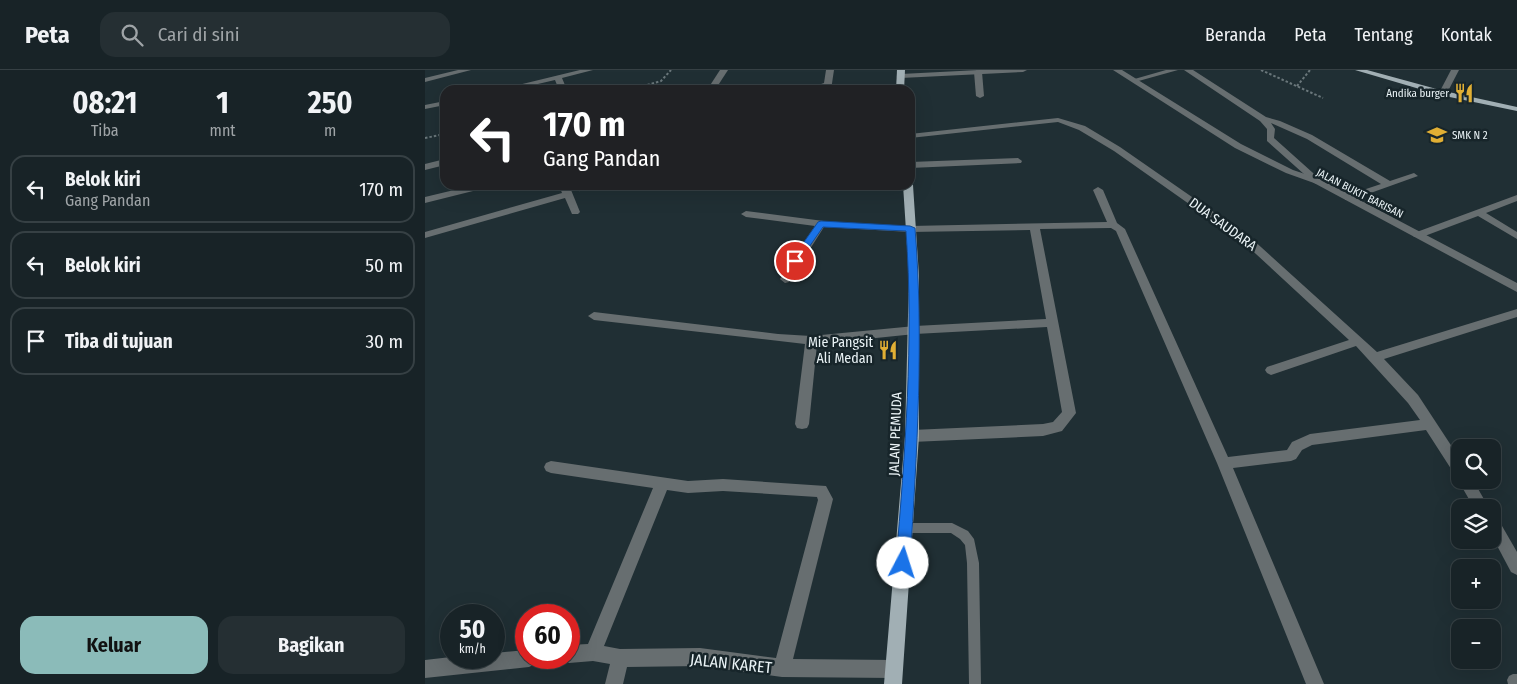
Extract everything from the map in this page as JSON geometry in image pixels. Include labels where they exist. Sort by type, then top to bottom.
[{"type":"main road","points":[[1359,70],[1443,93],[1517,109]]},
{"type":"main road","name":"JALAN PEMUDA","points":[[894,676],[912,436],[915,330],[914,276],[908,190]]},
{"type":"street","points":[[425,80],[467,70]]},
{"type":"street","points":[[524,85],[589,70]]},
{"type":"street","points":[[714,85],[724,70]]},
{"type":"street","points":[[828,85],[830,70]]},
{"type":"street","points":[[901,73],[1023,70]]},
{"type":"street","name":"JALAN BUKIT BARISAN","points":[[1117,70],[1261,161],[1290,174],[1317,182],[1517,288]]},
{"type":"street","points":[[1135,80],[1174,70]]},
{"type":"street","points":[[1188,70],[1263,119],[1271,129],[1270,139],[1317,182]]},
{"type":"street","points":[[1443,93],[1455,70]]},
{"type":"street","points":[[978,72],[980,96]]},
{"type":"street","points":[[558,77],[561,85]]},
{"type":"street","points":[[425,108],[440,104]]},
{"type":"street","points":[[1263,119],[1277,122],[1307,136],[1388,184]]},
{"type":"street","name":"DUA SAUDARA","points":[[915,135],[1058,120],[1068,122],[1117,149],[1247,240],[1358,341],[1413,399],[1451,458]]},
{"type":"street","points":[[915,165],[1018,161]]},
{"type":"street","points":[[425,167],[440,163]]},
{"type":"street","points":[[1348,198],[1413,176]]},
{"type":"street","points":[[425,200],[466,190]]},
{"type":"street","points":[[425,235],[566,190],[575,212]]},
{"type":"street","points":[[1098,190],[1113,225]]},
{"type":"street","points":[[1418,235],[1516,199]]},
{"type":"street","points":[[1478,212],[1517,236]]},
{"type":"street","points":[[746,214],[821,224],[910,228],[1035,228],[1113,225],[1120,229],[1224,463],[1315,684]]},
{"type":"street","points":[[785,279],[821,224]]},
{"type":"street","points":[[912,436],[1043,430],[1057,427],[1069,414],[1035,228]]},
{"type":"street","points":[[1375,357],[1517,313]]},
{"type":"street","points":[[594,316],[778,338],[811,340],[915,330],[1052,323]]},
{"type":"street","points":[[801,424],[811,340]]},
{"type":"street","points":[[1271,370],[1358,341]]},
{"type":"street","points":[[1224,463],[1291,455],[1297,446],[1310,440],[1430,424]]},
{"type":"street","points":[[551,467],[688,487],[723,485],[821,492],[826,499],[781,668]]},
{"type":"street","points":[[593,652],[663,482]]},
{"type":"street","points":[[1501,538],[1517,567]]},
{"type":"street","name":"JALAN KARET","points":[[580,653],[593,652],[620,658],[700,657],[781,668],[894,676]]},
{"type":"street","points":[[614,684],[620,658]]},
{"type":"street","points":[[425,669],[515,659]]},
{"type":"lane","points":[[906,528],[952,528],[965,535],[970,543],[973,563],[975,684]]},
{"type":"path","points":[[647,85],[661,81],[671,70]]},
{"type":"path","points":[[1261,70],[1323,98]]},
{"type":"path","points":[[1297,86],[1310,70]]},
{"type":"path","points":[[425,138],[440,135]]},
{"type":"place","name":"Andika burger","points":[[1464,93]]},
{"type":"place","name":"SMK N 2","points":[[1437,135]]},
{"type":"place","name":"Mie Pangsit Ali Medan","points":[[888,350]]},
{"type":"route","points":[[795,261],[821,224],[910,228],[914,276],[915,330],[912,436],[903,563]]}]
